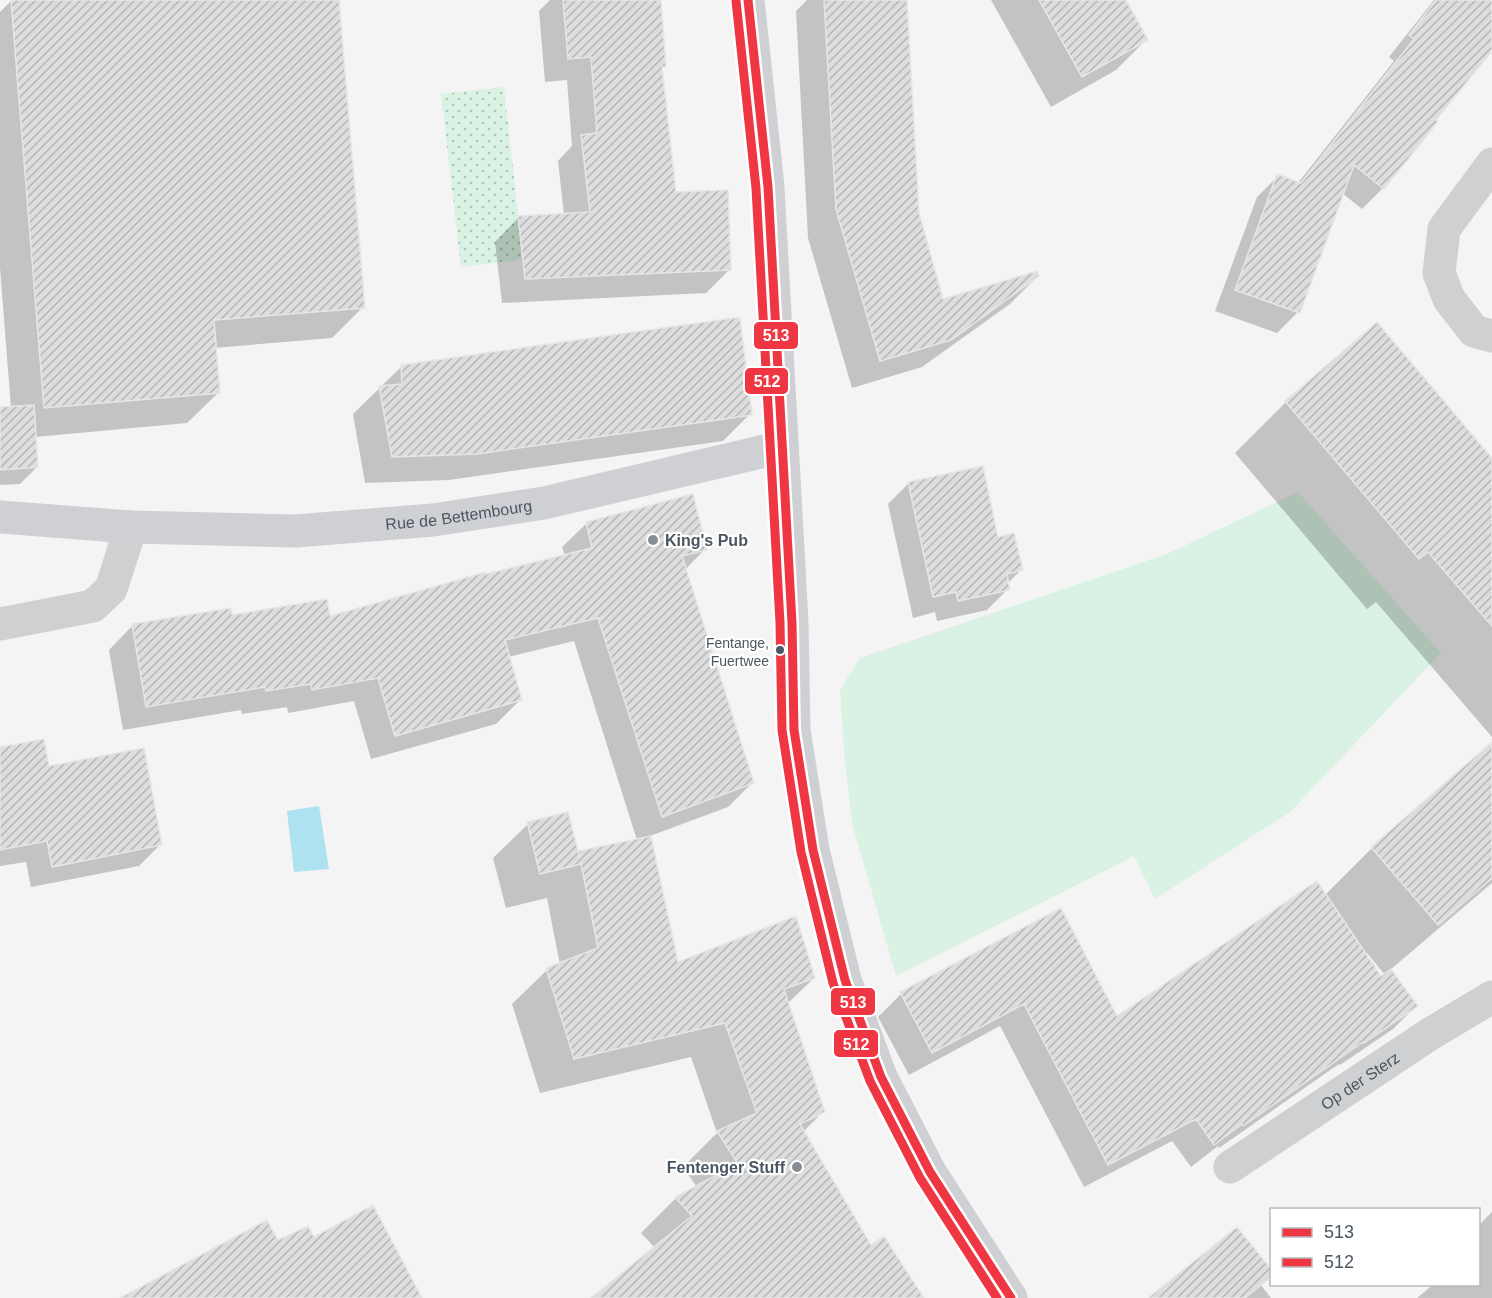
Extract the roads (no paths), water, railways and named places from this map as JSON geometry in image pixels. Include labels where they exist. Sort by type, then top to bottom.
[{"type":"main road","points":[[748,0],[768,187],[792,623],[794,730],[813,850],[845,980],[881,1077],[930,1172],[1011,1298]]},
{"type":"main road","name":"Rue de Bettembourg","points":[[0,517],[131,527],[295,531],[433,520],[544,503],[782,447]]},
{"type":"street","points":[[1492,164],[1444,229],[1439,273],[1449,299],[1474,331],[1492,336]]},
{"type":"street","points":[[0,624],[93,606],[111,589],[131,527]]},
{"type":"street","name":"Op der Sterz","points":[[1230,1167],[1430,1034],[1492,997]]},
{"type":"water","points":[[319,806],[329,869],[294,872],[287,811]]},
{"type":"place","name":"King's Pub","points":[[653,540]]},
{"type":"place","name":"Fentange, Fuertwee","points":[[780,650]]},
{"type":"place","name":"Fentenger Stuff","points":[[797,1167]]}]
